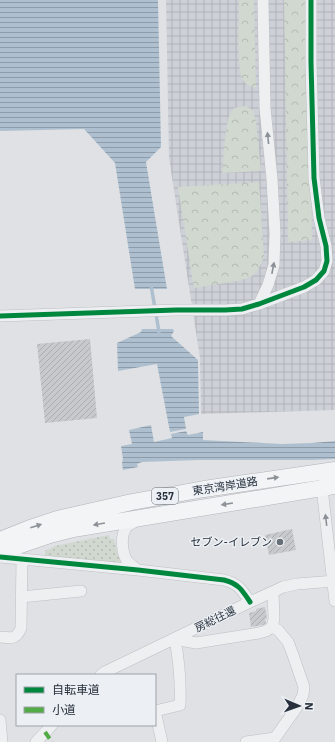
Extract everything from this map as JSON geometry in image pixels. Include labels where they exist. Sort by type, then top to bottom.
[{"type":"highway","name":"東京湾岸道路","points":[[0,552],[73,529],[268,498],[331,479]]},
{"type":"highway","name":"東京湾岸道路","points":[[0,540],[57,519],[132,502],[204,489],[331,479]]},
{"type":"street","points":[[259,304],[268,285],[274,265],[275,233],[272,179],[265,108],[263,0]]},
{"type":"street","points":[[0,316],[242,309],[304,287],[316,280],[324,271],[327,261],[326,246],[319,218],[314,178],[311,0]]},
{"type":"street","points":[[331,479],[335,601]]},
{"type":"street","points":[[138,570],[128,562],[124,556],[122,544],[125,529],[132,523],[142,518]]},
{"type":"street","points":[[0,557],[138,570],[230,582],[236,584],[240,588],[250,602]]},
{"type":"street","points":[[0,636],[10,638],[16,636],[21,628],[22,559]]},
{"type":"street","name":"房総往還","points":[[102,674],[284,587],[297,584],[334,581]]},
{"type":"street","points":[[21,597],[81,591]]},
{"type":"street","points":[[156,711],[180,705],[176,638],[196,643],[266,632],[272,627],[274,619],[273,592]]},
{"type":"street","points":[[246,742],[277,740],[303,695],[304,687],[288,642],[278,630],[272,627]]},
{"type":"street","points":[[156,715],[162,742]]},
{"type":"street","points":[[0,720],[2,742]]},
{"type":"street","points":[[36,742],[51,726]]},
{"type":"shaded area","points":[[166,0],[335,0],[335,410],[201,414],[200,358],[169,158]]},
{"type":"green space","points":[[239,0],[254,0],[256,88],[250,86],[243,80],[239,66]]},
{"type":"green space","points":[[284,0],[309,0],[312,240],[288,242]]},
{"type":"green space","points":[[245,106],[253,110],[256,121],[261,171],[222,173],[228,118],[234,108]]},
{"type":"green space","points":[[259,182],[264,257],[258,270],[251,277],[238,281],[194,288],[178,187]]},
{"type":"green space","points":[[109,535],[110,539],[114,539],[118,556],[122,563],[45,556],[45,551],[55,546]]},
{"type":"water","points":[[0,0],[158,0],[161,147],[146,162],[167,289],[135,289],[115,163],[84,129],[0,131]]},
{"type":"water","points":[[142,329],[173,329],[174,331],[171,336],[198,360],[199,414],[184,417],[186,429],[170,432],[157,364],[118,371],[117,343],[141,332]]},
{"type":"water","points":[[151,425],[154,442],[172,438],[171,434],[186,431],[188,435],[203,432],[203,440],[282,444],[335,441],[335,459],[142,462],[137,464],[138,467],[123,470],[121,446],[132,444],[129,430]]},
{"type":"building","points":[[90,339],[97,418],[45,423],[37,344]]},
{"type":"building","name":"セブン-イレブン","points":[[292,529],[296,550],[269,555],[265,535]]},
{"type":"building","points":[[265,607],[267,618],[265,619],[266,623],[251,627],[249,613],[256,611],[256,609]]},
{"type":"waterway","points":[[151,285],[159,332]]},
{"type":"marked path","points":[[45,732],[52,742]]},
{"type":"cycle path","points":[[0,316],[242,309],[304,287],[316,280],[324,271],[327,261],[326,246],[319,218],[314,178],[311,0]]},
{"type":"cycle path","points":[[0,557],[224,580],[233,583],[240,588],[250,602]]},
{"type":"place","name":"セブン-イレブン","points":[[280,542]]}]
